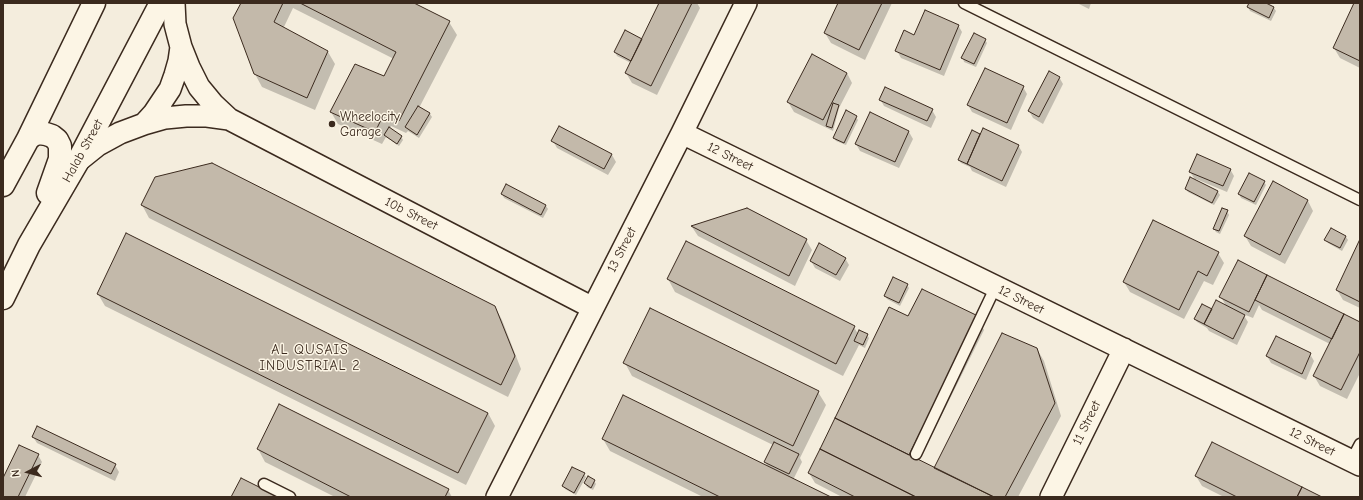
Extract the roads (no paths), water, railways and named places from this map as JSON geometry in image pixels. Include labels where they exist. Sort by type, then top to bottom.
[{"type":"street","points":[[3,185],[28,138],[94,3]]},
{"type":"street","name":"Halab Street","points":[[3,298],[29,245],[78,161],[161,3]]},
{"type":"street","name":"10b Street","points":[[174,3],[175,24],[181,47],[189,67],[213,104],[229,119],[593,308]]},
{"type":"street","name":"13 Street","points":[[497,497],[682,133],[746,3]]},
{"type":"street","points":[[144,124],[154,113],[170,89],[175,75],[181,47]]},
{"type":"street","name":"10b Street","points":[[78,161],[98,145],[120,133],[165,118],[207,116],[229,119]]},
{"type":"street","points":[[28,138],[39,133],[52,136],[57,140],[61,153],[29,245]]},
{"type":"street","name":"12 Street","points":[[682,133],[995,288],[1357,457]]},
{"type":"street","name":"11 Street","points":[[1051,497],[1124,349]]},
{"type":"lane","points":[[964,3],[1360,200]]},
{"type":"lane","points":[[916,454],[995,288]]},
{"type":"lane","points":[[264,484],[290,497]]},
{"type":"place","name":"Wheelocity Garage","points":[[332,124]]},
{"type":"district","name":"AL QUSAIS INDUSTRIAL 2","points":[[310,358]]}]
